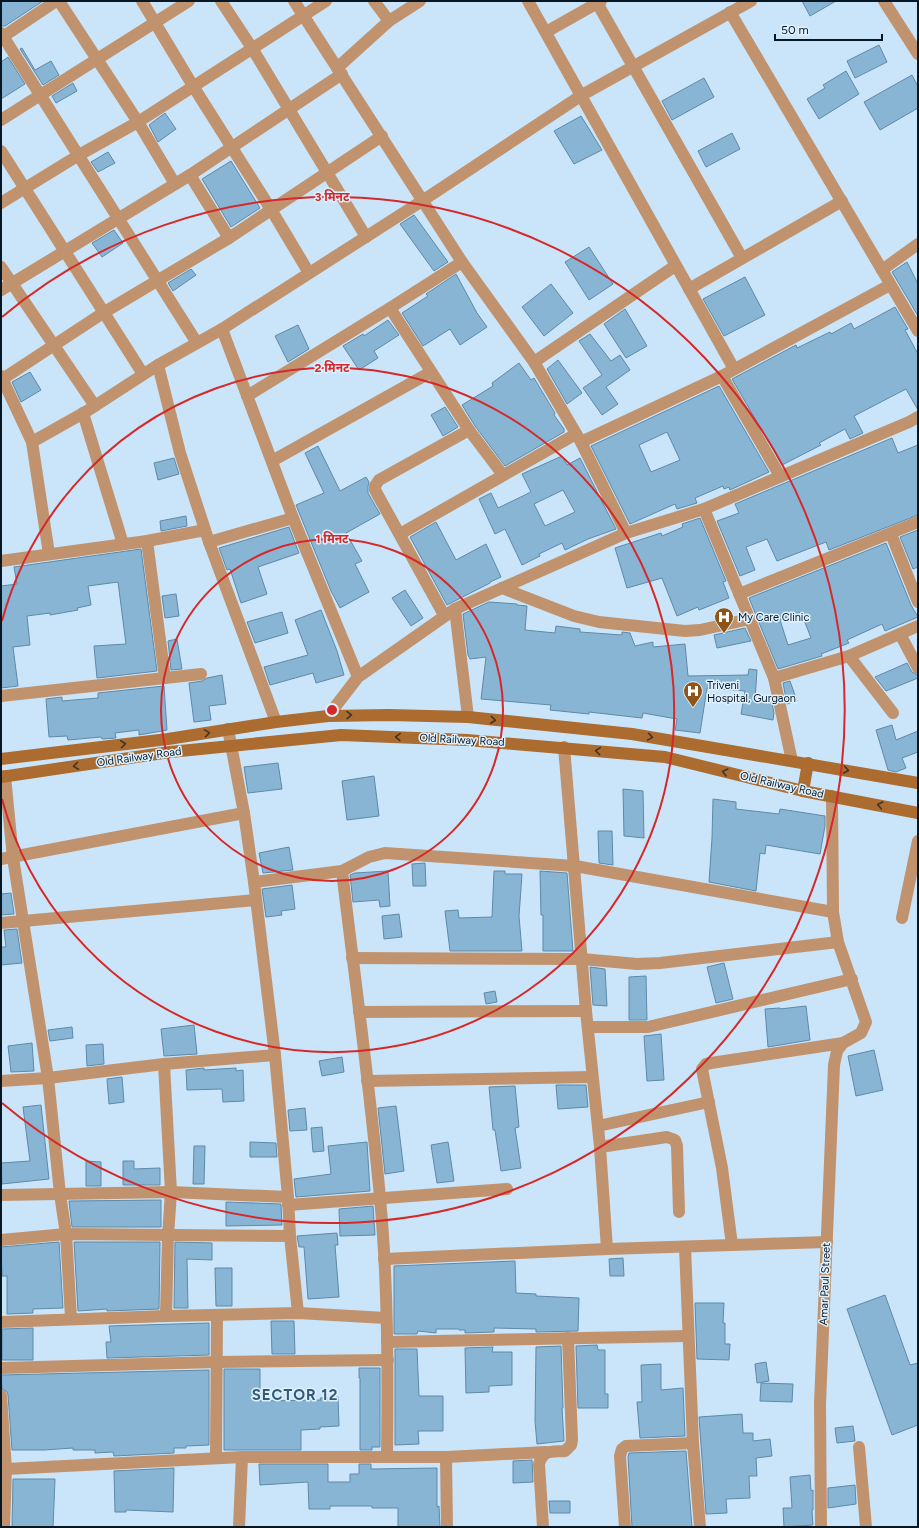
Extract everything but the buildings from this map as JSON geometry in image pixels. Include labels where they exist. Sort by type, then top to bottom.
[{"type":"main road","name":"Old Railway Road","points":[[1,759],[160,740],[276,722],[328,716],[389,715],[468,717],[632,734],[918,783]]},
{"type":"main road","name":"Old Railway Road","points":[[3,776],[170,752],[341,735],[467,740],[564,747],[665,757],[803,791],[918,813]]},
{"type":"main road","points":[[803,791],[808,763]]},
{"type":"street","points":[[56,1],[2,35],[197,343]]},
{"type":"street","points":[[59,1],[96,60],[138,122],[175,184]]},
{"type":"street","points":[[142,1],[192,86],[272,211],[309,273]]},
{"type":"street","points":[[1,120],[189,1]]},
{"type":"street","points":[[221,1],[252,48],[288,110],[366,236]]},
{"type":"street","points":[[294,1],[462,262],[534,362],[578,438],[626,534]]},
{"type":"street","points":[[1,204],[79,155],[138,122],[326,1]]},
{"type":"street","points":[[374,1],[389,21]]},
{"type":"street","points":[[1,290],[190,175],[288,110],[339,71],[389,21],[420,1]]},
{"type":"street","points":[[528,1],[582,95],[675,266],[734,370]]},
{"type":"street","points":[[32,442],[95,406],[158,365],[222,329],[422,201],[582,95],[751,1]]},
{"type":"street","points":[[884,1],[918,54]]},
{"type":"street","points":[[546,32],[598,2],[742,258]]},
{"type":"street","points":[[730,12],[918,331]]},
{"type":"street","points":[[49,554],[32,442],[2,378],[103,313],[272,211],[382,136]]},
{"type":"street","points":[[1,151],[143,374]]},
{"type":"street","points":[[190,175],[229,238]]},
{"type":"street","points":[[689,289],[842,201]]},
{"type":"street","points":[[882,270],[918,244]]},
{"type":"street","points":[[247,396],[462,262]]},
{"type":"street","points":[[534,362],[675,266]]},
{"type":"street","points":[[1,267],[95,406]]},
{"type":"street","points":[[400,534],[504,475],[578,438],[722,376],[890,285]]},
{"type":"street","points":[[390,308],[469,430],[504,475]]},
{"type":"street","points":[[222,329],[294,518],[358,677]]},
{"type":"street","points":[[158,365],[180,453],[205,530],[276,722]]},
{"type":"street","points":[[272,461],[431,372]]},
{"type":"street","points":[[722,376],[780,476]]},
{"type":"street","points":[[83,413],[123,544]]},
{"type":"street","points":[[328,716],[358,677],[449,612],[626,534],[704,509],[918,417]]},
{"type":"street","points":[[468,717],[449,612],[400,534],[375,490],[375,486],[377,482],[469,430]]},
{"type":"street","points":[[704,509],[774,678],[792,761]]},
{"type":"street","points":[[209,542],[294,518]]},
{"type":"street","points":[[739,594],[918,522]]},
{"type":"street","points":[[1,561],[147,541],[205,530]]},
{"type":"street","points":[[891,534],[918,602]]},
{"type":"street","points":[[147,541],[165,678]]},
{"type":"street","points":[[502,588],[574,616],[607,623],[685,631],[700,630],[750,619]]},
{"type":"street","points":[[774,678],[849,656],[918,626]]},
{"type":"street","points":[[900,634],[918,668]]},
{"type":"street","points":[[849,656],[893,713]]},
{"type":"street","points":[[1,696],[201,674]]},
{"type":"street","points":[[228,729],[244,813],[254,882],[275,1055],[298,1313]]},
{"type":"street","points":[[564,747],[586,1011],[600,1147],[607,1249]]},
{"type":"street","points":[[3,776],[7,859],[23,920],[48,1078],[60,1194],[66,1234],[71,1318]]},
{"type":"street","points":[[732,1245],[722,1168],[702,1069],[706,1064],[843,1043],[861,1033],[866,1022],[838,942],[833,912],[832,796]]},
{"type":"street","points":[[7,859],[244,813]]},
{"type":"street","points":[[902,918],[918,841]]},
{"type":"street","points":[[254,882],[342,870],[369,857],[385,853],[575,866],[833,912]]},
{"type":"street","points":[[342,870],[380,1198],[388,1360],[387,1457]]},
{"type":"street","points":[[1,923],[256,900]]},
{"type":"street","points":[[352,958],[582,959],[637,964],[660,963],[838,942]]},
{"type":"street","points":[[588,1027],[648,1027],[852,980]]},
{"type":"street","points":[[359,1012],[586,1011]]},
{"type":"street","name":"Amar Paul Street","points":[[821,1527],[820,1404],[834,1065],[837,1051],[843,1043]]},
{"type":"street","points":[[1,1081],[48,1078],[164,1064],[275,1055]]},
{"type":"street","points":[[164,1064],[171,1192],[168,1236],[166,1316]]},
{"type":"street","points":[[367,1081],[592,1077]]},
{"type":"street","points":[[598,1126],[709,1102]]},
{"type":"street","points":[[600,1147],[667,1137],[675,1140],[677,1146],[678,1212]]},
{"type":"street","points":[[1,1195],[171,1192],[288,1201],[380,1198],[507,1189]]},
{"type":"street","points":[[1,1240],[66,1234],[290,1236]]},
{"type":"street","points":[[384,1260],[607,1249],[827,1242]]},
{"type":"street","points":[[685,1247],[693,1443],[700,1527]]},
{"type":"street","points":[[1,1322],[71,1318],[298,1313],[386,1318]]},
{"type":"street","points":[[216,1458],[217,1315]]},
{"type":"street","points":[[386,1342],[688,1336]]},
{"type":"street","points":[[6,1469],[242,1457],[446,1457],[565,1451],[571,1445],[572,1440],[568,1338]]},
{"type":"street","points":[[1,1368],[217,1362],[388,1360]]},
{"type":"street","points":[[1,1396],[6,1469],[3,1499],[4,1527]]},
{"type":"street","points":[[625,1527],[620,1456],[622,1449],[626,1446],[693,1443]]},
{"type":"street","points":[[859,1446],[866,1527]]},
{"type":"street","points":[[543,1527],[540,1464],[541,1458],[546,1452]]},
{"type":"street","points":[[239,1527],[242,1457]]},
{"type":"street","points":[[446,1457],[447,1527]]},
{"type":"place","name":"My Care Clinic","points":[[724,634]]},
{"type":"place","name":"Triveni Hospital, Gurgaon","points":[[693,708]]},
{"type":"district","name":"SECTOR 12","points":[[295,1395]]}]
